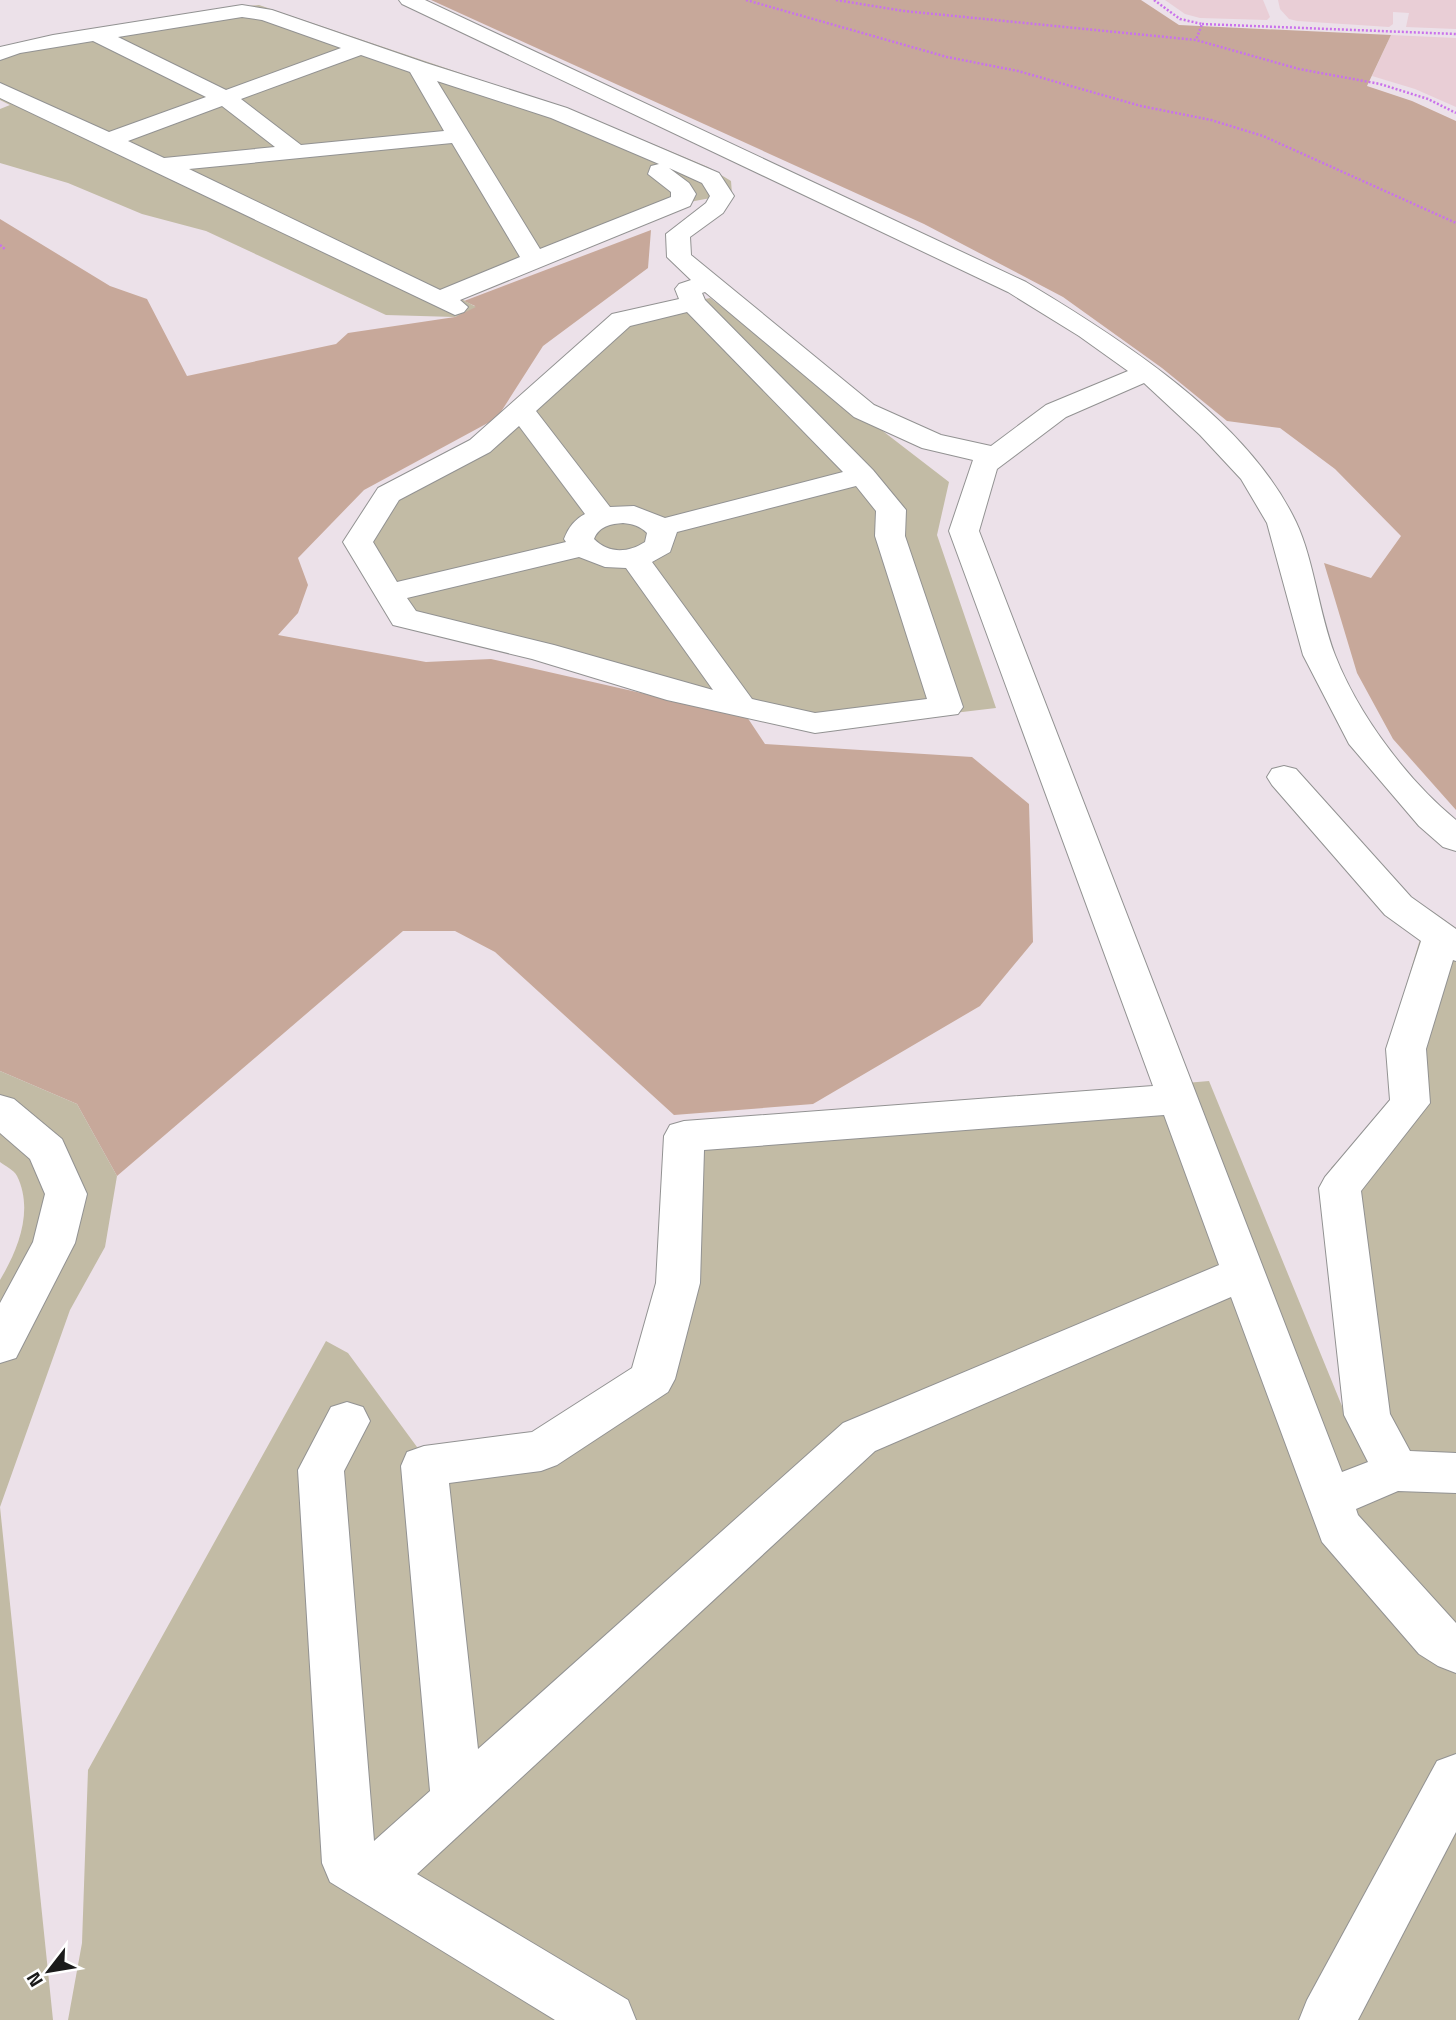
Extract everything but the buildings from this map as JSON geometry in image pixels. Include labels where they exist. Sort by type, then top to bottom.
[{"type":"street","points":[[409,0],[1017,287],[1088,330],[1148,372],[1210,429],[1253,475],[1282,523],[1319,655],[1366,744],[1431,818],[1456,839]]},
{"type":"street","points":[[0,54],[15,48],[242,11],[265,14],[418,68],[559,113],[711,178],[722,196],[715,208],[678,234],[679,257],[702,293],[891,510],[890,537],[946,707],[815,723],[679,693],[543,652],[404,618],[358,542],[388,494],[480,446],[621,320],[702,293]]},
{"type":"street","points":[[94,34],[225,98],[296,152]]},
{"type":"street","points":[[107,141],[361,48]]},
{"type":"street","points":[[418,68],[534,260]]},
{"type":"street","points":[[0,90],[107,141],[167,164],[447,303],[534,260],[682,201],[684,194],[681,188],[660,174],[658,169],[668,159]]},
{"type":"street","points":[[150,125],[167,164]]},
{"type":"street","points":[[167,164],[459,136]]},
{"type":"street","points":[[702,293],[864,411],[932,442],[996,456]]},
{"type":"street","points":[[1148,372],[1056,411],[984,466],[964,531],[1339,1527],[1437,1638],[1456,1650]]},
{"type":"street","points":[[520,409],[603,517]]},
{"type":"street","points":[[659,528],[863,476]]},
{"type":"street","points":[[636,515],[648,519],[659,528],[662,539],[659,546],[634,558],[601,557],[583,547],[579,539],[587,524],[603,517],[636,515]]},
{"type":"street","points":[[389,593],[583,547]]},
{"type":"street","points":[[634,558],[741,707]]},
{"type":"street","points":[[1284,776],[1398,906],[1448,943],[1406,1049],[1410,1103],[1340,1188],[1367,1415],[1396,1471]]},
{"type":"street","points":[[457,1802],[424,1466],[541,1451],[652,1379],[678,1283],[684,1136],[1178,1099]]},
{"type":"street","points":[[0,1110],[47,1150],[66,1194],[54,1242],[0,1345]]},
{"type":"street","points":[[374,1877],[859,1437],[1243,1273]]},
{"type":"street","points":[[347,1422],[321,1470],[349,1863],[608,2020]]},
{"type":"street","points":[[1328,1499],[1396,1471],[1456,1473]]},
{"type":"street","points":[[1327,2020],[1456,1779]]},
{"type":"path","points":[[746,0],[947,57],[1030,74],[1141,106],[1211,121],[1263,136],[1456,223]]},
{"type":"path","points":[[836,0],[904,11],[1196,40],[1299,69],[1380,83],[1428,99],[1456,113]]},
{"type":"path","points":[[1154,0],[1180,19],[1202,24],[1456,34]]},
{"type":"path","points":[[1196,40],[1202,24]]},
{"type":"path","points":[[0,245],[6,250]]},
{"type":"shaded area","points":[[431,0],[1141,0],[1179,25],[1391,35],[1367,86],[1412,101],[1456,121],[1456,810],[1393,739],[1357,673],[1324,563],[1371,578],[1401,536],[1335,469],[1280,428],[1227,421],[1162,368],[1063,297],[924,224]]},
{"type":"shaded area","points":[[1165,0],[1263,0],[1270,17],[1267,20],[1200,18],[1185,14]]},
{"type":"shaded area","points":[[1278,0],[1456,0],[1456,29],[1406,27],[1409,13],[1393,12],[1393,24],[1389,27],[1297,21],[1289,19],[1280,9]]},
{"type":"shaded area","points":[[259,5],[579,113],[708,167],[731,181],[732,194],[684,203],[456,296],[476,307],[455,317],[386,315],[206,231],[142,214],[68,183],[0,163],[0,109],[10,105],[0,100],[0,48],[25,41],[218,9]]},
{"type":"shaded area","points":[[1391,35],[1456,38],[1456,107],[1415,89],[1372,76]]},
{"type":"shaded area","points":[[0,219],[110,286],[147,299],[187,376],[336,344],[348,333],[455,317],[475,306],[464,301],[651,230],[648,268],[543,346],[497,418],[364,490],[298,558],[308,585],[298,613],[278,635],[426,662],[491,659],[747,717],[765,744],[972,757],[1029,804],[1033,942],[980,1006],[813,1104],[674,1115],[495,952],[455,931],[403,931],[117,1176],[77,1104],[0,1071]]},
{"type":"shaded area","points":[[710,298],[949,482],[937,535],[996,708],[819,729],[686,700],[399,624],[352,538],[382,490],[474,443],[614,317]]},
{"type":"shaded area","points":[[1429,909],[1456,928],[1456,2020],[68,2020],[82,1943],[88,1770],[326,1341],[348,1353],[417,1447],[535,1437],[642,1368],[666,1304],[674,1127],[1209,1081],[1353,1433],[1331,1168],[1400,1099],[1388,1046]]},
{"type":"shaded area","points":[[0,1071],[77,1104],[117,1176],[105,1247],[70,1310],[0,1507],[0,1280],[13,1256],[22,1230],[24,1202],[17,1176],[0,1162]]},
{"type":"shaded area","points":[[0,1507],[53,2020],[0,2020]]}]
